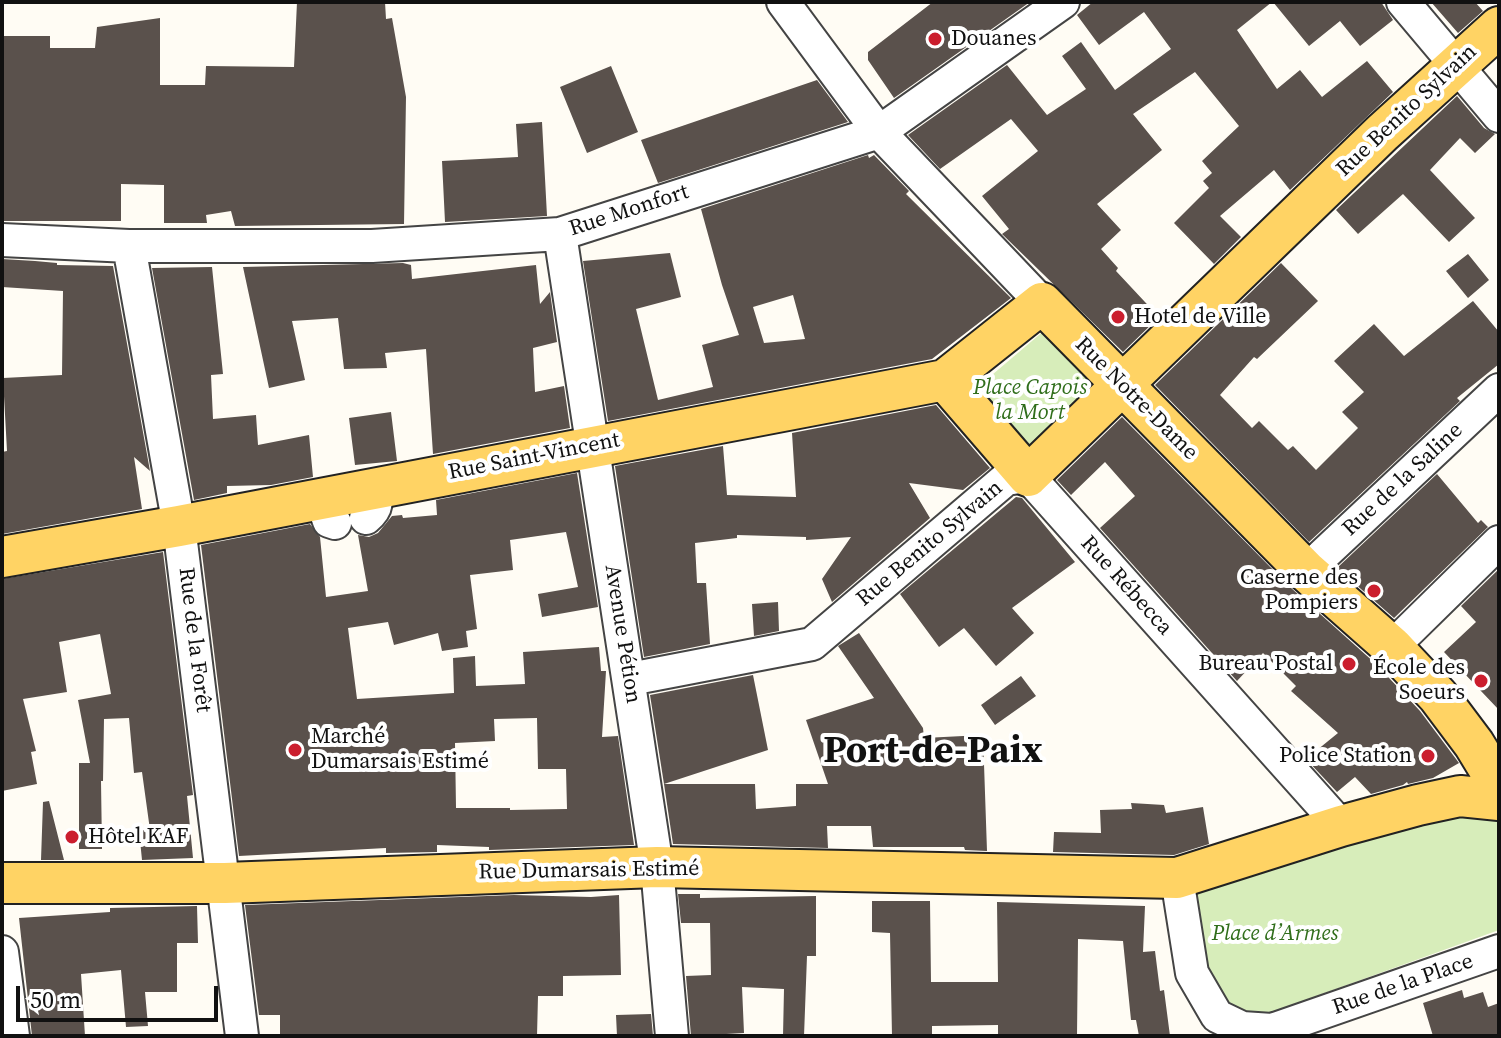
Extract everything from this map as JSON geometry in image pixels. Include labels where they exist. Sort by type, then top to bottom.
[{"type":"main road","name":"Rue Benito Sylvain","points":[[1028,476],[1454,65],[1499,27]]},
{"type":"main road","name":"Rue Notre-Dame","points":[[1042,303],[1306,571],[1392,647],[1438,696],[1474,744],[1499,785]]},
{"type":"main road","name":"Rue Saint-Vincent","points":[[2,557],[179,526],[349,507],[593,446],[945,380],[1042,303]]},
{"type":"main road","name":"Rue Rébecca","points":[[945,380],[1028,476]]},
{"type":"main road","name":"Rue Dumarsais Estimé","points":[[2,883],[225,883],[657,867],[1177,878],[1341,826],[1460,796],[1499,800]]},
{"type":"street","name":"Rue Notre-Dame","points":[[783,2],[879,132],[1042,303]]},
{"type":"street","name":"Rue Monfort","points":[[2,240],[129,246],[372,246],[560,234],[879,132],[1063,2]]},
{"type":"street","points":[[1403,2],[1499,116]]},
{"type":"street","name":"Avenue Pétion","points":[[560,234],[657,867],[672,1036]]},
{"type":"street","name":"Rue de la Forêt","points":[[129,246],[179,526],[242,1036]]},
{"type":"street","name":"Rue de la Saline","points":[[1306,571],[1499,390]]},
{"type":"street","name":"Rue Benito Sylvain","points":[[630,679],[812,644],[1006,479],[1028,476]]},
{"type":"street","name":"Rue Rébecca","points":[[1028,476],[1341,826]]},
{"type":"street","points":[[1392,647],[1499,542]]},
{"type":"street","name":"Rue de la Place","points":[[1177,878],[1192,973],[1217,1016],[1242,1028],[1272,1030],[1499,951]]},
{"type":"street","points":[[2,952],[13,1036]]},
{"type":"green space","name":"Place Capois la Mort","points":[[1052,324],[1106,389],[1029,465],[966,397]]},
{"type":"green space","name":"Place d’Armes","points":[[1458,803],[1499,808],[1499,930],[1253,1019],[1220,1003],[1207,975],[1189,885]]},
{"type":"building","points":[[297,2],[385,2],[386,19],[392,18],[406,97],[404,224],[235,226],[231,211],[206,215],[207,223],[164,223],[164,185],[121,184],[121,221],[2,221],[2,36],[50,36],[50,48],[95,48],[97,27],[160,18],[160,85],[205,85],[206,66],[294,67]]},
{"type":"building","name":"Douanes","points":[[933,2],[1030,2],[894,98],[868,60],[868,52]]},
{"type":"building","points":[[1093,2],[1272,2],[1237,30],[1277,89],[1300,70],[1322,97],[1367,61],[1393,92],[1290,190],[1274,170],[1220,216],[1241,237],[1214,264],[1174,223],[1209,188],[1203,181],[1212,173],[1202,161],[1239,126],[1195,72],[1133,114],[1162,150],[1097,204],[1121,230],[1101,249],[1118,268],[1116,271],[1159,317],[1123,352],[1002,234],[1009,229],[982,196],[1038,151],[1011,119],[940,169],[908,135],[1007,65],[1047,115],[1086,89],[1062,56],[1081,42],[1115,90],[1171,49],[1144,12],[1099,45],[1077,15]]},
{"type":"building","points":[[1273,2],[1381,2],[1393,20],[1360,46],[1340,21],[1309,46]]},
{"type":"building","points":[[1431,2],[1475,2],[1483,11],[1458,33]]},
{"type":"building","points":[[611,66],[638,132],[587,153],[560,87]]},
{"type":"building","points":[[817,80],[848,122],[658,183],[641,140]]},
{"type":"building","points":[[1457,96],[1484,128],[1495,134],[1475,153],[1460,138],[1430,170],[1475,218],[1449,242],[1403,194],[1358,234],[1336,210]]},
{"type":"building","points":[[542,122],[547,216],[445,222],[442,161],[518,157],[516,124]]},
{"type":"building","points":[[874,155],[909,191],[906,194],[1011,298],[932,359],[608,421],[583,261],[670,253],[681,297],[636,309],[658,400],[713,387],[702,345],[739,335],[701,209]],"holes":[[[793,295],[805,339],[764,343],[753,307]]]},
{"type":"building","points":[[1468,254],[1489,280],[1468,298],[1446,271]]},
{"type":"building","points":[[2,259],[57,265],[113,266],[150,471],[134,457],[142,509],[2,534],[2,452],[7,451],[3,378],[62,375],[63,291],[2,287]]},
{"type":"building","points":[[1281,263],[1318,301],[1257,359],[1254,357],[1220,395],[1252,428],[1259,421],[1288,450],[1293,446],[1316,470],[1358,428],[1342,412],[1364,392],[1334,361],[1374,324],[1404,356],[1473,301],[1499,332],[1499,364],[1457,398],[1460,401],[1309,542],[1155,385]]},
{"type":"building","points":[[411,265],[412,279],[536,265],[540,304],[550,292],[557,342],[533,348],[535,392],[564,386],[570,428],[433,454],[426,349],[385,353],[387,368],[344,369],[338,318],[292,321],[305,380],[269,388],[243,267]]},
{"type":"building","points":[[212,267],[223,374],[211,375],[213,419],[256,415],[258,445],[309,435],[313,477],[271,485],[227,486],[227,493],[194,500],[152,268]]},
{"type":"building","points":[[936,405],[990,468],[963,490],[909,483],[930,518],[832,602],[822,579],[851,537],[806,540],[806,537],[737,535],[737,538],[695,543],[697,583],[706,583],[710,644],[644,657],[615,466],[723,446],[727,495],[796,497],[792,433]]},
{"type":"building","points":[[391,412],[397,461],[355,465],[349,418]]},
{"type":"building","points":[[1122,417],[1290,587],[1376,664],[1420,711],[1459,763],[1433,778],[1407,782],[1371,794],[1355,777],[1337,792],[1306,759],[1338,733],[1291,691],[1296,686],[1263,653],[1237,681],[1100,528],[1135,496],[1105,462],[1071,495],[1057,480]]},
{"type":"building","points":[[577,473],[598,607],[542,617],[538,594],[578,587],[566,532],[510,540],[513,570],[470,575],[477,629],[466,631],[468,647],[442,651],[438,633],[394,645],[388,622],[348,628],[357,699],[454,693],[453,658],[475,656],[476,686],[525,684],[523,652],[599,647],[601,671],[606,671],[602,737],[618,736],[634,845],[489,850],[489,847],[437,845],[437,852],[386,853],[386,848],[239,856],[201,545],[310,524],[320,537],[326,597],[368,591],[358,535],[369,537],[378,533],[392,516],[437,515],[436,500]],"holes":[[[537,718],[538,769],[566,769],[567,809],[456,808],[455,743],[495,741],[494,719]]]},
{"type":"building","points":[[1437,474],[1478,523],[1481,520],[1488,527],[1394,618],[1337,568]]},
{"type":"building","points":[[1016,497],[1022,498],[1075,562],[1012,608],[1034,633],[996,666],[964,628],[939,647],[900,594]]},
{"type":"building","points":[[163,552],[193,795],[187,796],[193,858],[142,860],[139,830],[150,830],[142,772],[134,773],[129,718],[104,719],[102,849],[79,849],[79,763],[90,763],[78,700],[111,694],[100,634],[59,642],[67,692],[23,699],[36,751],[31,752],[37,784],[2,791],[2,579]]},
{"type":"building","name":"École des Soeurs","points":[[1499,569],[1499,710],[1444,652],[1476,622],[1461,606]]},
{"type":"building","points":[[778,602],[779,631],[754,636],[752,604]]},
{"type":"building","points":[[859,633],[923,728],[924,738],[983,735],[987,851],[965,850],[964,847],[873,847],[871,826],[827,826],[828,848],[673,844],[664,784],[755,784],[756,809],[796,806],[796,784],[828,784],[806,720],[874,698],[838,646]]},
{"type":"building","points":[[753,675],[768,750],[664,784],[650,695]]},
{"type":"building","points":[[1021,676],[1036,696],[995,725],[981,705]]},
{"type":"building","points":[[49,801],[64,860],[41,860],[43,802]]},
{"type":"building","points":[[1131,803],[1164,805],[1166,813],[1203,807],[1209,844],[1174,855],[1053,852],[1054,832],[1101,833],[1100,810],[1132,809]]},
{"type":"building","points":[[678,894],[700,894],[700,898],[816,896],[816,956],[807,956],[804,1036],[783,1036],[784,989],[742,987],[744,1033],[691,1036],[686,976],[711,975],[710,923],[681,923]]},
{"type":"building","points":[[514,895],[619,895],[621,975],[563,976],[563,996],[538,996],[537,1036],[280,1036],[280,1015],[259,1015],[245,905]]},
{"type":"building","points":[[872,901],[930,901],[931,982],[998,982],[997,902],[1145,906],[1143,952],[1155,951],[1170,1036],[1139,1036],[1136,1020],[1131,1020],[1123,941],[1078,939],[1077,1036],[998,1036],[998,1025],[932,1026],[932,1036],[892,1036],[890,933],[872,932]]},
{"type":"building","points":[[197,906],[198,943],[177,943],[177,992],[145,992],[148,1026],[126,1027],[121,970],[81,974],[85,1036],[32,1036],[19,918],[110,912],[110,908]]},
{"type":"building","points":[[1462,990],[1464,998],[1483,992],[1488,1007],[1499,1003],[1499,1036],[1433,1036],[1423,1003]]},
{"type":"building","points":[[651,1014],[653,1036],[617,1036],[616,1015]]},
{"type":"place","name":"Douanes","points":[[935,39]]},
{"type":"place","name":"Hotel de Ville","points":[[1118,317]]},
{"type":"place","name":"Caserne des Pompiers","points":[[1374,591]]},
{"type":"place","name":"Bureau Postal","points":[[1349,664]]},
{"type":"place","name":"École des Soeurs","points":[[1481,681]]},
{"type":"place","name":"Marché Dumarsais Estimé","points":[[295,750]]},
{"type":"place","name":"Police Station","points":[[1428,756]]},
{"type":"place","name":"Hôtel KAF","points":[[72,837]]},
{"type":"district","name":"Port-de-Paix","points":[[933,752]]}]
